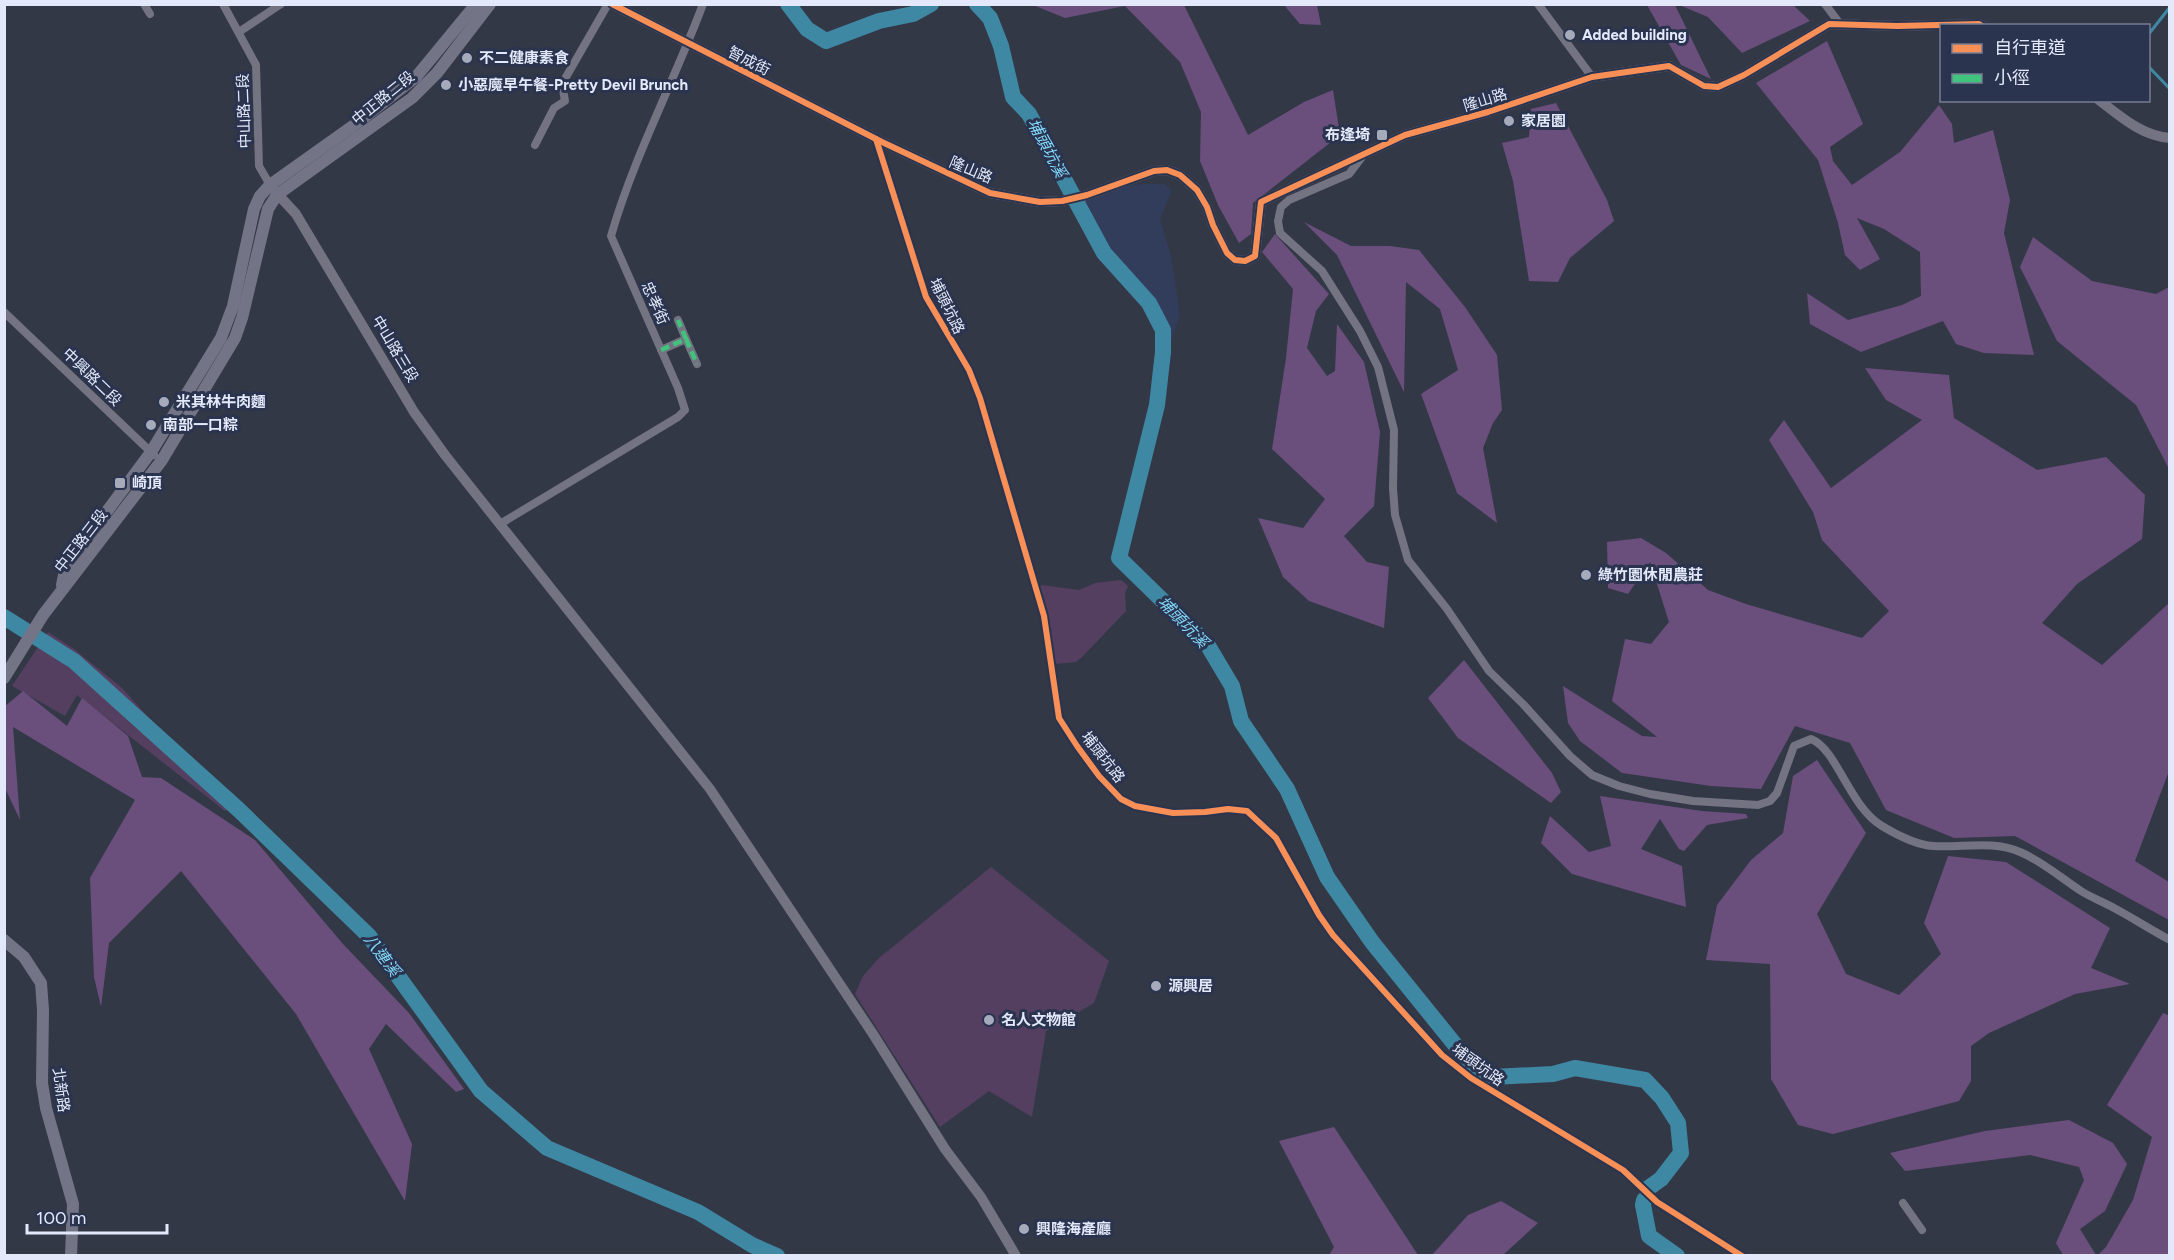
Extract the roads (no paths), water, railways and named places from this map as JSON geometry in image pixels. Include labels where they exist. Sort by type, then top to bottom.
[{"type":"main road","name":"中正路二段","points":[[274,190],[416,76],[476,4]]},
{"type":"main road","name":"中正路二段","points":[[274,190],[412,98],[436,73],[490,4]]},
{"type":"main road","name":"中正路三段","points":[[61,590],[70,561],[151,452],[224,331],[233,306],[254,209],[260,196],[274,190]]},
{"type":"main road","name":"中正路三段","points":[[61,590],[162,460],[235,338],[274,190]]},
{"type":"main road","points":[[4,678],[61,590]]},
{"type":"main road","name":"北新路","points":[[4,940],[24,957],[41,984],[42,1083],[46,1108],[73,1204],[70,1255]]},
{"type":"street","points":[[144,4],[150,14]]},
{"type":"street","name":"中山路二段","points":[[223,4],[256,65],[259,166],[274,190]]},
{"type":"street","points":[[239,32],[281,4]]},
{"type":"street","points":[[535,145],[554,108],[565,101],[562,84],[610,4]]},
{"type":"street","name":"智成街","points":[[610,4],[876,139]]},
{"type":"street","name":"忠孝街","points":[[500,524],[678,417],[685,410],[678,388],[611,236],[626,186],[689,43],[703,4]]},
{"type":"street","points":[[1538,4],[1592,77]]},
{"type":"street","points":[[1825,4],[1840,24]]},
{"type":"street","name":"隆山路","points":[[876,139],[990,192],[1040,202],[1062,201],[1087,195],[1154,171],[1167,170],[1180,175],[1197,190],[1227,253],[1235,260],[1245,261],[1255,256],[1261,202],[1362,157],[1404,135],[1488,112],[1592,77],[1669,66],[1704,87],[1718,87],[1744,75],[1829,24],[1940,25]]},
{"type":"street","points":[[2102,102],[2134,127],[2150,135],[2169,138]]},
{"type":"street","name":"埔頭坑路","points":[[876,139],[926,297],[969,370],[987,419],[1044,616],[1059,718],[1099,776],[1121,799],[1135,806],[1173,813],[1228,809],[1247,811],[1276,838],[1319,915],[1333,935],[1443,1055],[1471,1078],[1623,1170],[1656,1202],[1742,1256]]},
{"type":"street","points":[[1362,157],[1349,174],[1298,196],[1281,207],[1278,221],[1280,233],[1323,271],[1360,331],[1378,367],[1394,430],[1395,515],[1408,560],[1447,609],[1489,671],[1523,704],[1570,756],[1592,775],[1619,786],[1693,801],[1758,805],[1770,801],[1777,793],[1794,746],[1811,739],[1818,742],[1826,751],[1858,805],[1883,827],[1913,841],[1931,846],[1995,846],[2020,852],[2083,892],[2169,940]]},
{"type":"street","name":"中山路三段","points":[[274,190],[296,214],[414,412],[445,455],[710,789],[873,1034],[945,1149],[981,1197],[1016,1256]]},
{"type":"street","name":"中興路二段","points":[[4,312],[162,460]]},
{"type":"street","points":[[678,320],[697,364]]},
{"type":"street","points":[[661,350],[686,339]]},
{"type":"street","points":[[1903,1203],[1922,1230]]},
{"type":"waterway","name":"埔頭坑溪","points":[[788,4],[807,29],[826,41],[879,21],[913,14],[931,4]]},
{"type":"waterway","name":"埔頭坑溪","points":[[977,4],[990,18],[1001,46],[1013,97],[1029,114],[1104,253],[1149,303],[1163,330],[1157,405],[1119,558],[1207,644],[1232,686],[1241,721],[1287,789],[1327,877],[1372,942],[1469,1062],[1493,1077],[1553,1074],[1575,1068],[1645,1080],[1662,1098],[1678,1123],[1681,1153],[1661,1179],[1647,1189]]},
{"type":"waterway","points":[[2150,32],[2170,7]]},
{"type":"waterway","points":[[2150,68],[2170,89]]},
{"type":"waterway","name":"八連溪","points":[[4,617],[74,661],[239,810],[369,936],[481,1091],[547,1148],[698,1212],[752,1245],[777,1256]]},
{"type":"waterway","name":"埔頭坑溪","points":[[1644,1200],[1649,1236],[1677,1256]]},
{"type":"place","name":"Added building","points":[[1570,35]]},
{"type":"place","name":"不二健康素食","points":[[467,58]]},
{"type":"place","name":"小惡魔早午餐-Pretty Devil Brunch","points":[[446,85]]},
{"type":"place","name":"家居園","points":[[1509,121]]},
{"type":"place","name":"布逢埼","points":[[1382,135]]},
{"type":"place","name":"米其林牛肉麵","points":[[164,402]]},
{"type":"place","name":"南部一口粽","points":[[151,425]]},
{"type":"place","name":"崎頂","points":[[120,483]]},
{"type":"place","name":"綠竹園休閒農莊","points":[[1586,575]]},
{"type":"place","name":"源興居","points":[[1156,986]]},
{"type":"place","name":"名人文物館","points":[[989,1020]]},
{"type":"place","name":"興隆海產廳","points":[[1024,1229]]}]
